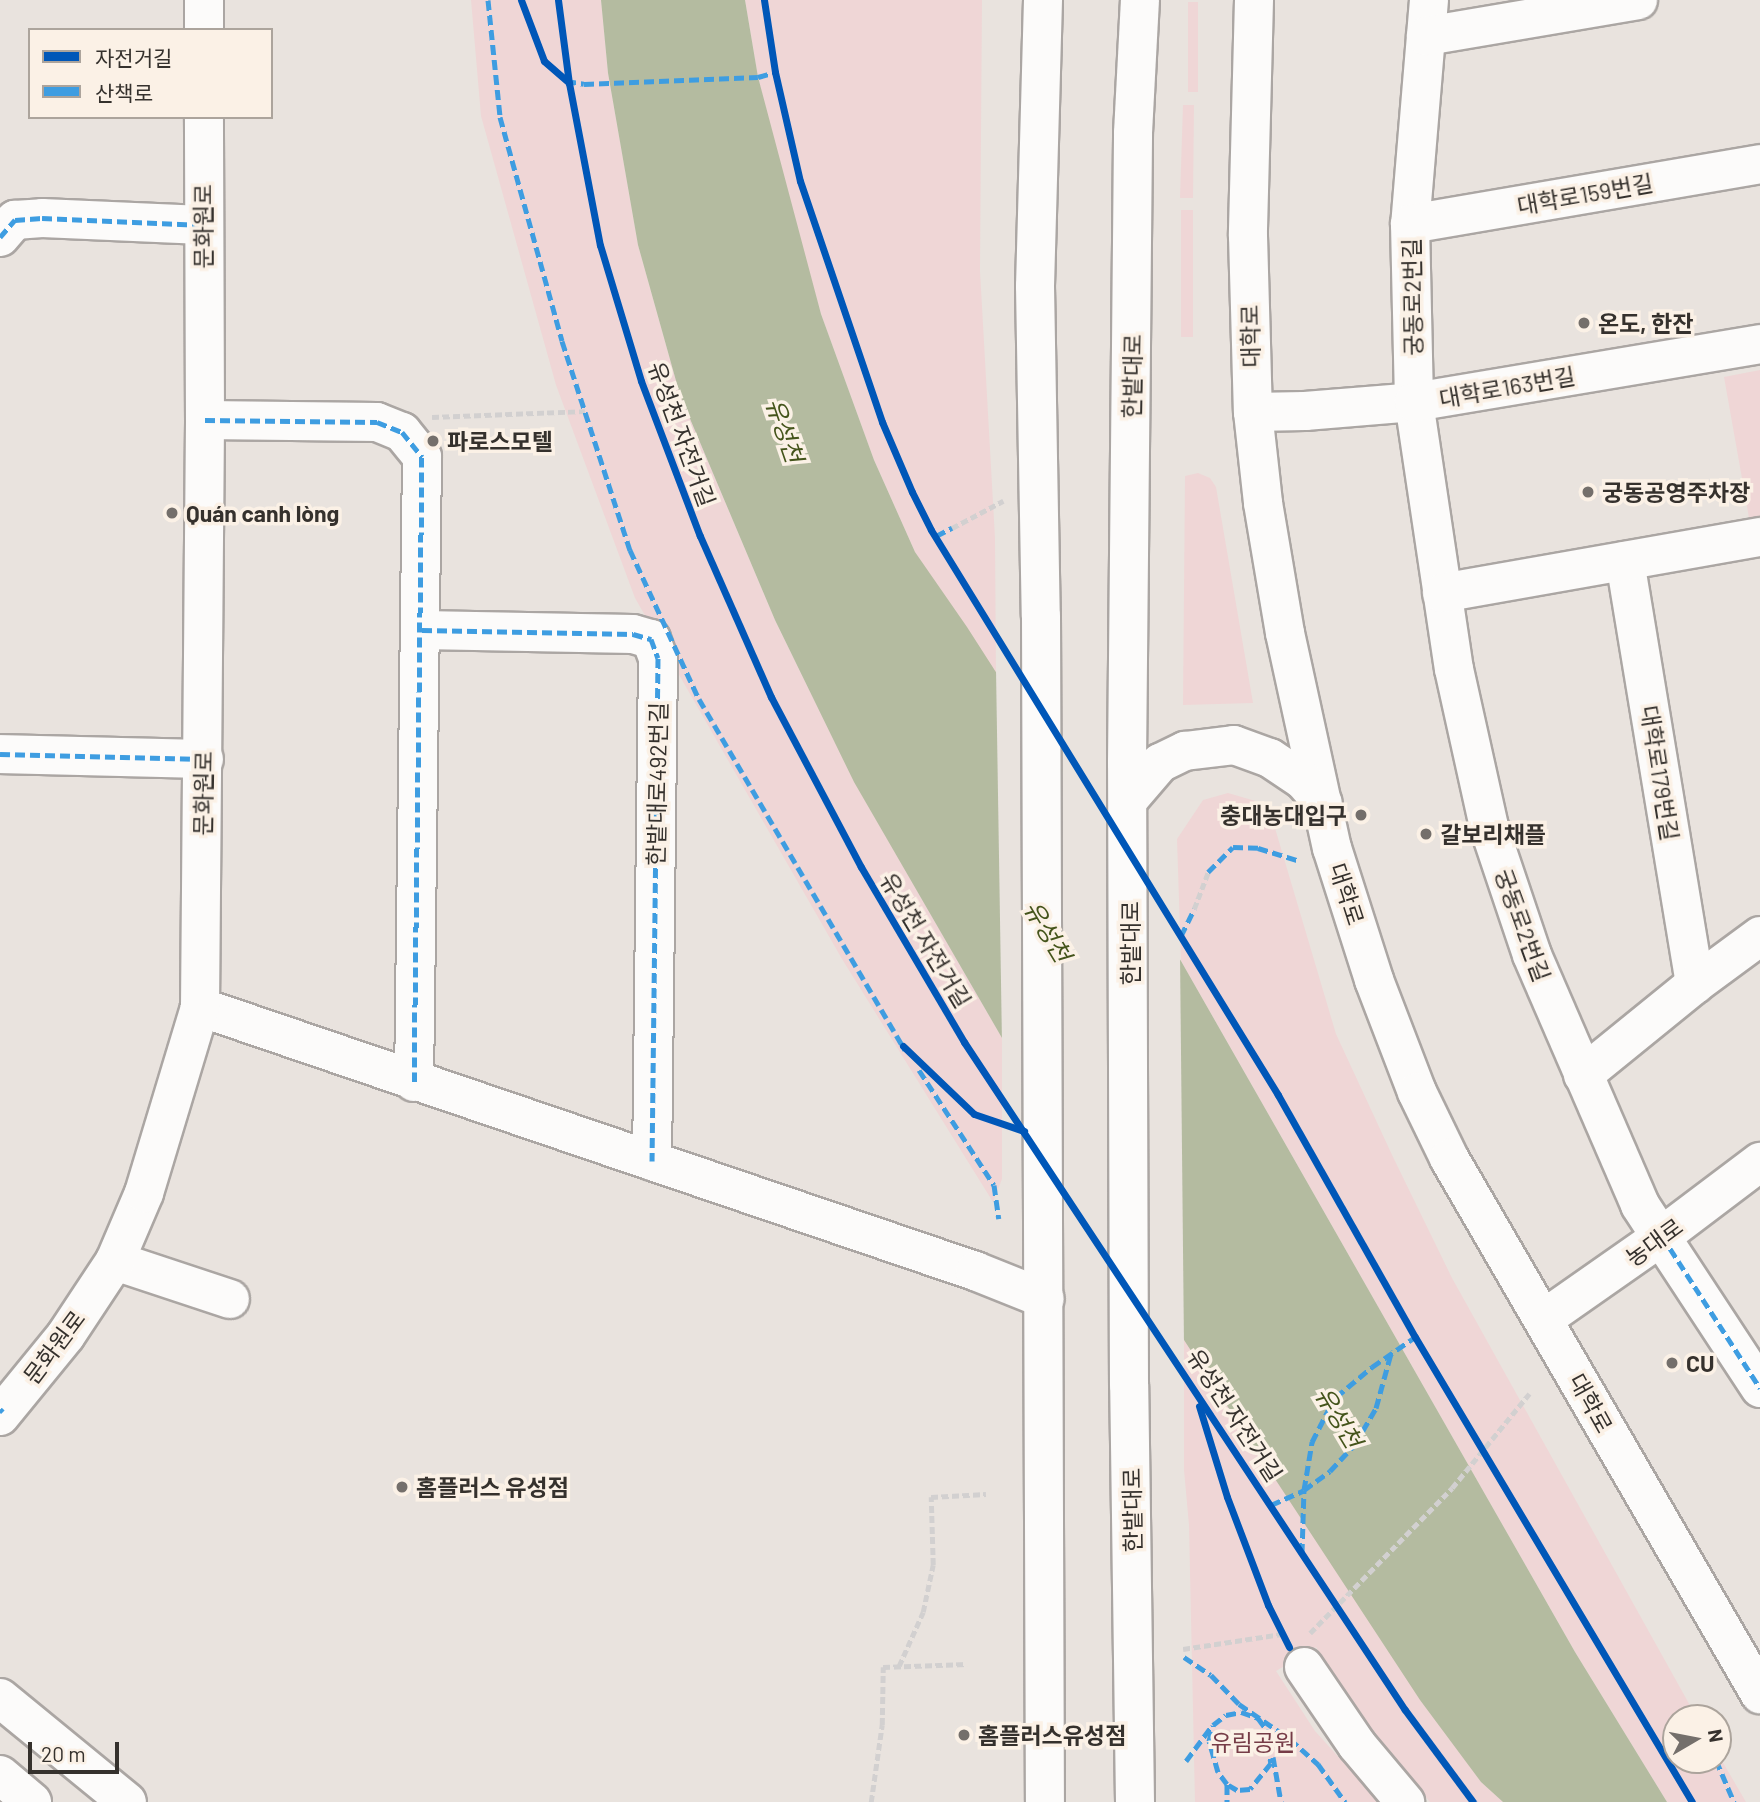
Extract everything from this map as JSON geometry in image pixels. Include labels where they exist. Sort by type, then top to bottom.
[{"type":"street","points":[[204,0],[204,28]]},
{"type":"street","points":[[1043,0],[1035,286],[1041,616],[1045,1802]]},
{"type":"street","name":"한밭대로","points":[[1135,1802],[1129,1385],[1133,134],[1140,0]]},
{"type":"street","name":"대학로","points":[[1254,0],[1248,236],[1253,412],[1263,503],[1285,633],[1332,848],[1374,980],[1417,1092],[1462,1180],[1545,1318],[1602,1423],[1760,1694]]},
{"type":"street","points":[[1427,18],[1639,0]]},
{"type":"street","name":"궁동로2번길","points":[[1427,18],[1410,224],[1414,402],[1442,593],[1489,827],[1532,955],[1640,1205],[1760,1388]]},
{"type":"street","name":"문화원로","points":[[1,1412],[66,1335],[115,1261],[144,1192],[200,1007],[204,759],[204,119]]},
{"type":"street","name":"대학로159번길","points":[[1410,224],[1760,164]]},
{"type":"street","points":[[0,237],[15,220],[42,218],[203,225]]},
{"type":"street","name":"대학로163번길","points":[[1253,412],[1305,411],[1414,402],[1760,344]]},
{"type":"street","points":[[205,420],[377,422],[402,432],[422,457],[422,631],[414,1082]]},
{"type":"street","points":[[1442,593],[1760,537]]},
{"type":"street","name":"대학로179번길","points":[[1625,561],[1695,984]]},
{"type":"street","name":"한밭대로492번길","points":[[422,631],[633,634],[651,639],[658,658],[652,1161]]},
{"type":"street","points":[[1132,783],[1160,763],[1185,751],[1234,745],[1270,758],[1303,780],[1323,803]]},
{"type":"street","points":[[0,754],[204,759]]},
{"type":"street","points":[[1583,1075],[1695,984],[1760,936]]},
{"type":"street","points":[[200,1007],[962,1267],[1045,1298]]},
{"type":"street","name":"농대로","points":[[1545,1318],[1662,1236],[1760,1162]]},
{"type":"street","points":[[115,1261],[230,1299]]},
{"type":"street","points":[[1301,1654],[1357,1745],[1405,1802]]},
{"type":"street","points":[[0,1698],[127,1802]]},
{"type":"street","points":[[0,1775],[32,1802]]},
{"type":"path","points":[[402,432],[436,415],[584,411]]},
{"type":"path","points":[[953,528],[1003,501]]},
{"type":"path","points":[[1194,909],[1208,872]]},
{"type":"path","points":[[1301,1654],[1330,1614],[1452,1488],[1529,1394]]},
{"type":"path","points":[[1478,1442],[1485,1454]]},
{"type":"path","points":[[899,1667],[923,1612],[933,1565],[931,1497],[986,1494]]},
{"type":"path","points":[[1328,1593],[1342,1613]]},
{"type":"path","points":[[1183,1649],[1282,1634]]},
{"type":"path","points":[[871,1802],[881,1725],[883,1667],[967,1664]]},
{"type":"green space","points":[[471,0],[601,0],[608,73],[638,245],[680,395],[775,620],[854,781],[1002,1038],[1002,1179],[993,1202],[842,959],[635,598],[556,385],[481,116]]},
{"type":"green space","points":[[745,0],[982,0],[980,271],[995,538],[996,676],[915,552],[874,460],[821,314],[784,183],[758,77]]},
{"type":"green space","points":[[1188,2],[1198,2],[1198,92],[1188,92]]},
{"type":"green space","points":[[1183,105],[1194,105],[1193,198],[1180,198]]},
{"type":"green space","points":[[1181,210],[1193,210],[1193,337],[1181,337]]},
{"type":"green space","points":[[1760,370],[1760,528],[1751,529],[1724,377]]},
{"type":"green space","points":[[1198,473],[1210,478],[1216,487],[1253,703],[1183,705],[1185,476]]},
{"type":"green space","points":[[1228,793],[1259,802],[1272,818],[1336,1034],[1393,1157],[1452,1278],[1689,1704],[1662,1704],[1662,1774],[1730,1774],[1746,1802],[1667,1802],[1575,1652],[1181,961],[1177,839],[1203,800]]},
{"type":"green space","name":"유림공원","points":[[1184,1340],[1481,1782],[1503,1802],[1430,1802],[1362,1722],[1316,1647],[1276,1671],[1315,1731],[1379,1802],[1195,1802],[1189,1525],[1184,1470]]},
{"type":"water","name":"유성천","points":[[601,0],[745,0],[758,77],[821,314],[874,460],[915,552],[967,627],[1181,961],[1575,1652],[1667,1802],[1503,1802],[1481,1782],[1420,1700],[1184,1340],[1002,1038],[854,782],[775,620],[680,395],[638,245],[608,73]]},
{"type":"pier","points":[[996,669],[1180,954],[1184,1347],[1002,1044]]},
{"type":"marked path","points":[[488,0],[500,117],[562,341],[630,550],[699,699],[905,1050]]},
{"type":"marked path","points":[[566,81],[584,84],[758,77],[775,72]]},
{"type":"marked path","points":[[0,237],[15,220],[42,218],[203,225]]},
{"type":"marked path","points":[[205,420],[377,422],[402,432],[422,457],[414,1082]]},
{"type":"marked path","points":[[936,536],[952,528]]},
{"type":"marked path","points":[[422,630],[633,634],[651,639],[658,658],[652,1161]]},
{"type":"marked path","points":[[0,754],[204,759]]},
{"type":"marked path","points":[[1208,872],[1233,847],[1258,848],[1297,860]]},
{"type":"marked path","points":[[1181,936],[1194,909]]},
{"type":"marked path","points":[[919,1070],[994,1185],[999,1219]]},
{"type":"marked path","points":[[1662,1236],[1760,1388]]},
{"type":"marked path","points":[[1302,1553],[1304,1490],[1312,1442],[1329,1408],[1336,1397],[1372,1367],[1415,1337]]},
{"type":"marked path","points":[[1271,1505],[1304,1490],[1330,1471],[1355,1444],[1376,1408],[1392,1350]]},
{"type":"marked path","points":[[0,1409],[3,1412]]},
{"type":"marked path","points":[[1184,1657],[1211,1675],[1239,1704],[1290,1739],[1318,1764],[1345,1802]]},
{"type":"marked path","points":[[1241,1712],[1258,1718],[1266,1729],[1271,1763],[1250,1789],[1237,1790],[1227,1784],[1218,1772],[1209,1741],[1213,1725],[1226,1715],[1241,1712]]},
{"type":"marked path","points":[[1186,1761],[1211,1727]]},
{"type":"marked path","points":[[1273,1757],[1281,1802]]},
{"type":"marked path","points":[[1722,1774],[1734,1802]]},
{"type":"marked path","points":[[1227,1784],[1227,1802]]},
{"type":"cycle path","points":[[521,0],[544,61],[569,83]]},
{"type":"cycle path","name":"유성천 자전거길","points":[[558,0],[569,83],[600,245],[641,381],[700,536],[771,697],[861,867],[964,1042],[1405,1710],[1473,1802]]},
{"type":"cycle path","points":[[764,0],[775,72],[800,181],[882,422],[931,530],[1278,1095],[1415,1337],[1692,1802]]},
{"type":"cycle path","points":[[903,1046],[974,1114],[1024,1131]]},
{"type":"cycle path","name":"유성천 자전거길","points":[[1199,1406],[1227,1497],[1268,1605],[1289,1647]]},
{"type":"place","name":"온도, 한잔","points":[[1584,323]]},
{"type":"place","name":"파로스모텔","points":[[433,441]]},
{"type":"place","name":"궁동공영주차장","points":[[1588,492]]},
{"type":"place","name":"Quán canh lòng","points":[[172,513]]},
{"type":"place","name":"충대농대입구","points":[[1361,815]]},
{"type":"place","name":"갈보리채플","points":[[1426,834]]},
{"type":"place","name":"CU","points":[[1672,1363]]},
{"type":"place","name":"홈플러스 유성점","points":[[402,1487]]},
{"type":"place","name":"홈플러스유성점","points":[[964,1735]]}]
